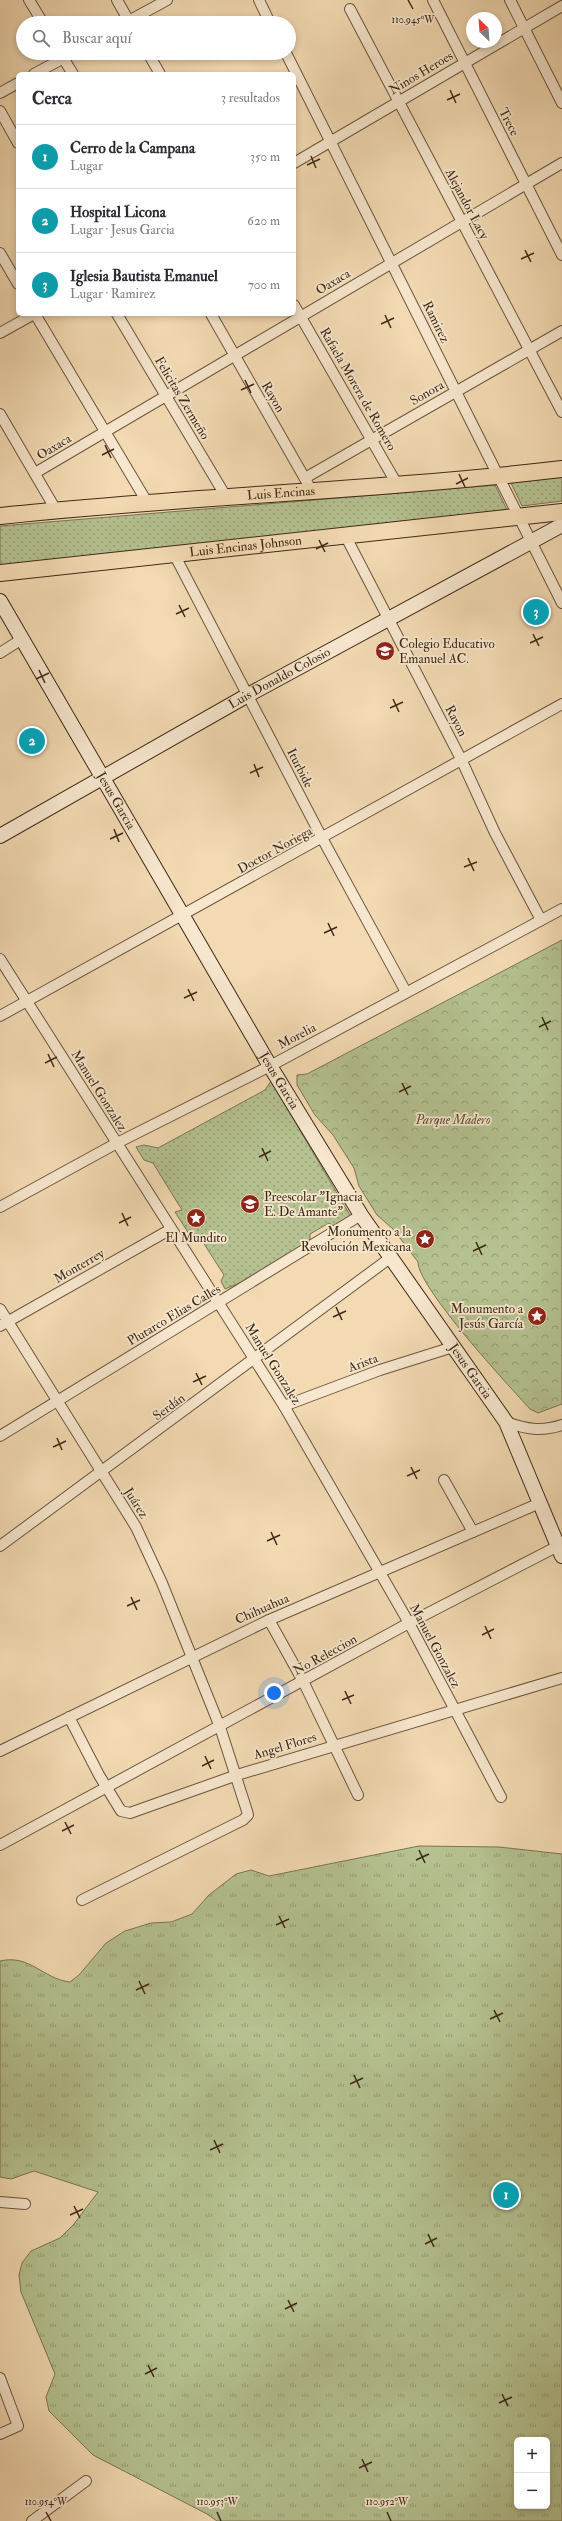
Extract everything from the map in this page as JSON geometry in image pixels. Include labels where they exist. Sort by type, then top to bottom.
[{"type":"main road","name":"Luis Encinas","points":[[0,516],[225,495],[313,492],[398,486],[498,477],[562,469]]},
{"type":"main road","name":"Luis Encinas Johnson","points":[[0,572],[562,512]]},
{"type":"street","points":[[29,0],[39,16]]},
{"type":"street","points":[[117,0],[125,16]]},
{"type":"street","points":[[139,16],[167,0]]},
{"type":"street","points":[[259,0],[267,16]]},
{"type":"street","name":"Trece","points":[[433,0],[463,63],[562,255]]},
{"type":"street","points":[[510,0],[562,103]]},
{"type":"street","name":"Ninos Heroes","points":[[296,163],[562,6]]},
{"type":"street","name":"Alejandor Lacy","points":[[350,9],[398,103],[462,221],[562,412]]},
{"type":"street","points":[[37,72],[58,60]]},
{"type":"street","points":[[68,60],[72,72]]},
{"type":"street","points":[[152,60],[159,72]]},
{"type":"street","name":"Ramirez","points":[[290,60],[296,72]]},
{"type":"street","name":"Ramirez","points":[[296,72],[562,603]]},
{"type":"street","points":[[0,93],[16,84]]},
{"type":"street","points":[[0,111],[16,139]]},
{"type":"street","name":"Oaxaca","points":[[35,473],[562,163]]},
{"type":"street","points":[[0,253],[16,281]]},
{"type":"street","name":"Rafaela Morera de Romero","points":[[296,308],[398,486]]},
{"type":"street","points":[[0,334],[32,316]]},
{"type":"street","points":[[36,316],[103,432],[147,502]]},
{"type":"street","name":"Felicitas Zermeño","points":[[118,316],[225,495]]},
{"type":"street","name":"Rayon","points":[[212,316],[313,492]]},
{"type":"street","name":"Sonora","points":[[305,478],[562,331]]},
{"type":"street","points":[[0,414],[56,510]]},
{"type":"street","name":"Luis Donaldo Colosio","points":[[0,836],[248,695],[389,619],[530,540],[562,524]]},
{"type":"street","name":"Rayon","points":[[345,535],[461,759],[495,833],[541,920]]},
{"type":"street","name":"Iturbide","points":[[174,554],[322,838],[406,992]]},
{"type":"street","name":"Jesus Garcia","points":[[0,601],[270,1066],[361,1215],[506,1422],[560,1551]]},
{"type":"street","points":[[0,652],[22,639]]},
{"type":"street","name":"Doctor Noriega","points":[[0,1016],[183,916],[461,759],[562,704]]},
{"type":"street","name":"Morelia","points":[[0,1207],[117,1143],[270,1066],[562,909]]},
{"type":"street","name":"Manuel Gonzalez","points":[[0,959],[284,1406],[409,1623],[501,1797]]},
{"type":"street","name":"Plutarco Elias Calles","points":[[0,1436],[361,1215]]},
{"type":"street","name":"Monterrey","points":[[4,1324],[171,1229]]},
{"type":"street","name":"Serdán","points":[[0,1546],[254,1360],[390,1258]]},
{"type":"street","name":"Juárez","points":[[0,1309],[4,1324],[57,1401],[136,1527],[162,1583],[190,1657],[220,1727],[237,1774],[246,1806],[246,1818],[82,1900]]},
{"type":"street","name":"Arista","points":[[284,1406],[380,1370],[453,1347]]},
{"type":"street","points":[[506,1422],[534,1430],[549,1430],[562,1425]]},
{"type":"street","points":[[444,1480],[473,1532]]},
{"type":"street","name":"Chihuahua","points":[[0,1751],[190,1657],[269,1620],[540,1503]]},
{"type":"street","name":"No Releccion","points":[[0,1845],[220,1727],[409,1623],[560,1551]]},
{"type":"street","points":[[269,1620],[303,1681],[358,1795]]},
{"type":"street","name":"Angel Flores","points":[[69,1717],[106,1787],[121,1811],[130,1813],[237,1774],[562,1678]]},
{"type":"street","points":[[0,2202],[25,2204]]},
{"type":"street","points":[[0,2378],[18,2426],[0,2434]]},
{"type":"street","points":[[37,2520],[86,2481]]},
{"type":"green space","points":[[562,477],[562,501],[522,506],[511,483]]},
{"type":"green space","points":[[495,485],[507,510],[0,566],[0,526]]},
{"type":"green space","name":"Parque Madero","points":[[562,940],[562,1404],[538,1413],[530,1409],[466,1337],[433,1293],[422,1275],[418,1262],[393,1229],[377,1215],[359,1186],[354,1168],[333,1135],[315,1115],[297,1085],[297,1075],[307,1074]]},
{"type":"green space","points":[[271,1081],[351,1217],[335,1227],[329,1223],[310,1234],[310,1243],[249,1279],[225,1289],[221,1281],[224,1275],[199,1236],[191,1237],[175,1212],[182,1210],[153,1163],[144,1160],[136,1147],[144,1145],[158,1148],[265,1090]]},
{"type":"green space","points":[[419,1846],[499,1847],[562,1854],[562,2521],[217,2521],[207,2514],[93,2455],[49,2411],[46,2397],[55,2374],[21,2292],[19,2275],[22,2263],[31,2251],[60,2238],[74,2224],[98,2192],[34,2171],[11,2179],[0,2177],[0,1961],[20,1961],[60,1980],[70,1982],[79,1975],[106,1943],[125,1931],[151,1923],[171,1922],[192,1914],[209,1895],[236,1874],[251,1870],[269,1876]]},
{"type":"place","name":"Iglesia Bautista Emanuel","points":[[536,612]]},
{"type":"place","name":"Colegio Educativo Emanuel AC.","points":[[385,651]]},
{"type":"place","name":"Hospital Licona","points":[[32,741]]},
{"type":"place","name":"Preescolar \"Ignacia E. De Amante\"","points":[[250,1204]]},
{"type":"place","name":"El Mundito","points":[[196,1218]]},
{"type":"place","name":"Monumento a la Revolución Mexicana","points":[[425,1239]]},
{"type":"place","name":"Monumento a Jesús García","points":[[537,1316]]},
{"type":"place","name":"Cerro de la Campana","points":[[506,2195]]}]
